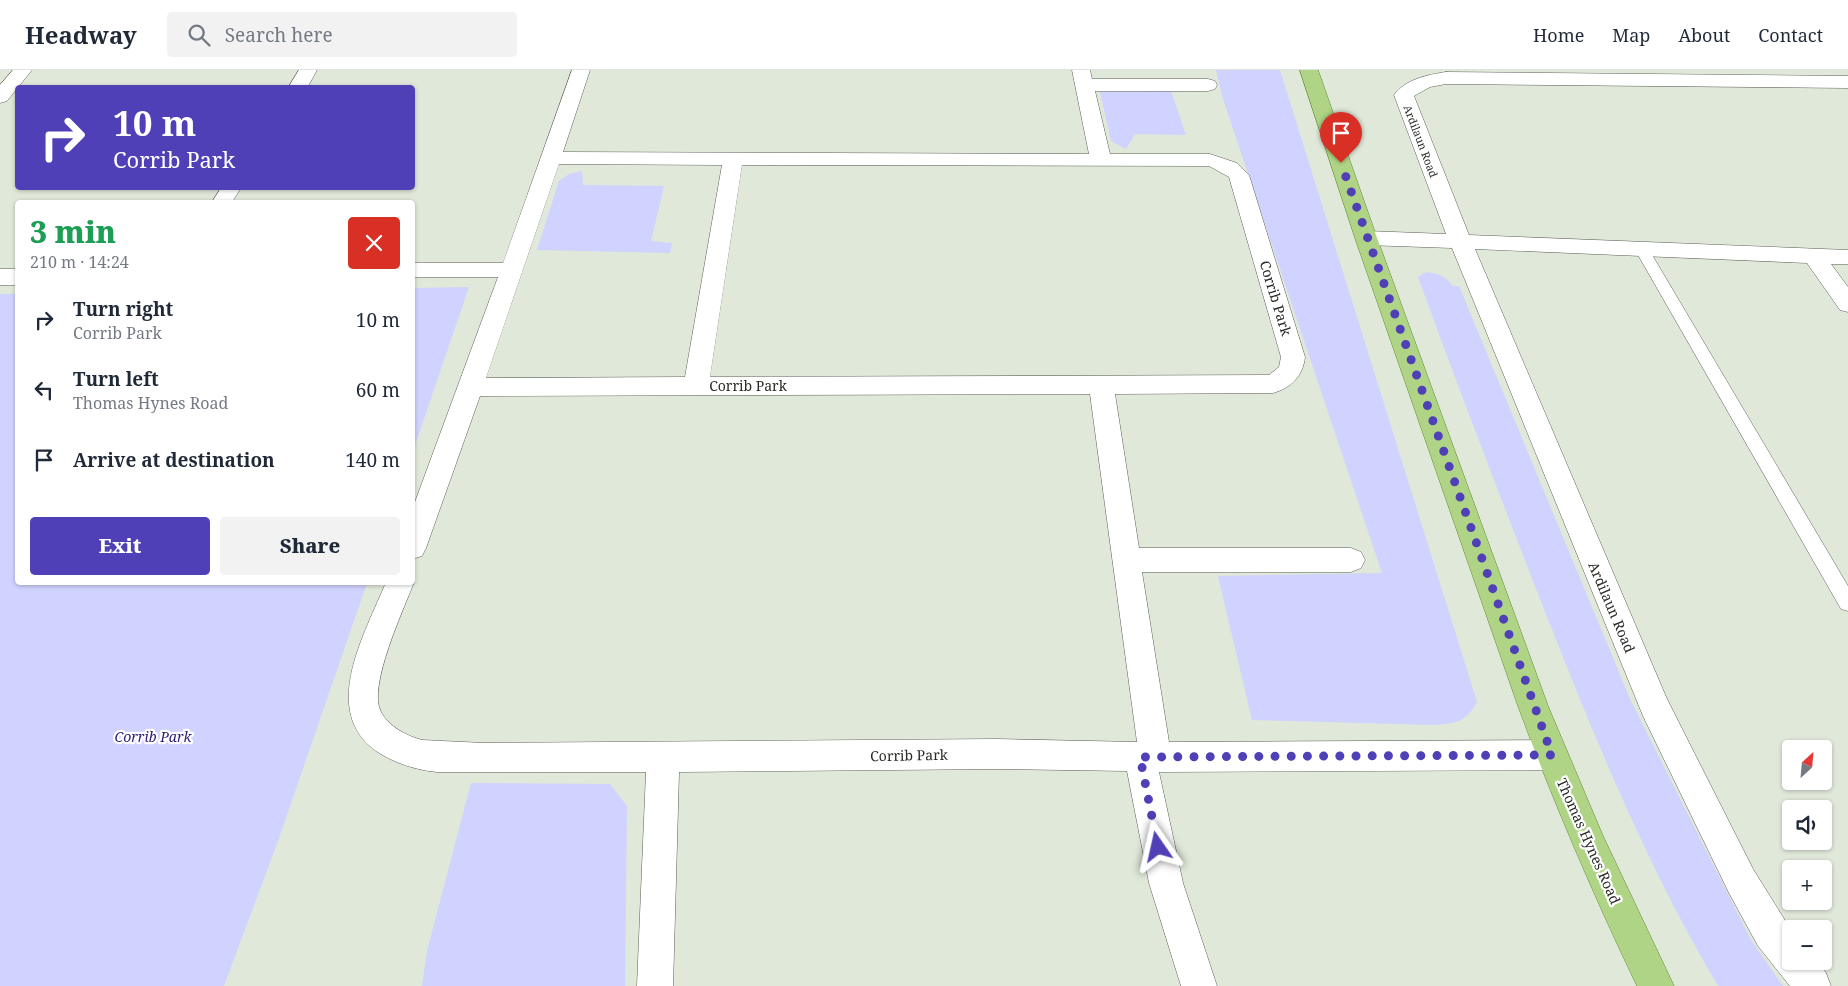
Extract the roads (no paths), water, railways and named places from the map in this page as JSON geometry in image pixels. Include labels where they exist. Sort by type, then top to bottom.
[{"type":"main road","name":"Thomas Hynes Road","points":[[1309,70],[1366,238],[1552,755],[1623,918],[1656,986]]},
{"type":"street","points":[[0,98],[23,70]]},
{"type":"street","points":[[299,85],[308,70]]},
{"type":"street","points":[[415,540],[472,387],[581,70]]},
{"type":"street","points":[[1101,160],[1083,78],[1208,85]]},
{"type":"street","name":"Ardilaun Road","points":[[1782,947],[1771,933],[1741,881],[1654,706],[1460,242],[1404,95],[1410,88],[1421,82],[1446,78],[1848,82]]},
{"type":"street","name":"Corrib Park","points":[[472,387],[1273,384],[1284,378],[1292,367],[1293,357],[1239,175],[1233,168],[1210,160],[551,158]]},
{"type":"street","name":"Corrib Park","points":[[696,385],[733,159]]},
{"type":"street","points":[[1366,238],[1848,257]]},
{"type":"street","points":[[1814,256],[1848,304]]},
{"type":"street","points":[[415,270],[513,270]]},
{"type":"street","points":[[0,277],[15,277]]},
{"type":"street","points":[[1101,384],[1126,560],[1147,757],[1166,883],[1199,986]]},
{"type":"street","points":[[1126,560],[1351,560]]},
{"type":"street","name":"Corrib Park","points":[[399,585],[369,664],[363,702],[368,718],[378,732],[399,748],[423,755],[484,758],[663,758],[997,754],[1147,757],[1552,755]]},
{"type":"street","points":[[655,986],[663,758]]},
{"type":"street","name":"Ardilaun Road","points":[[1800,970],[1813,986]]},
{"type":"lane","points":[[1641,248],[1848,603]]}]
